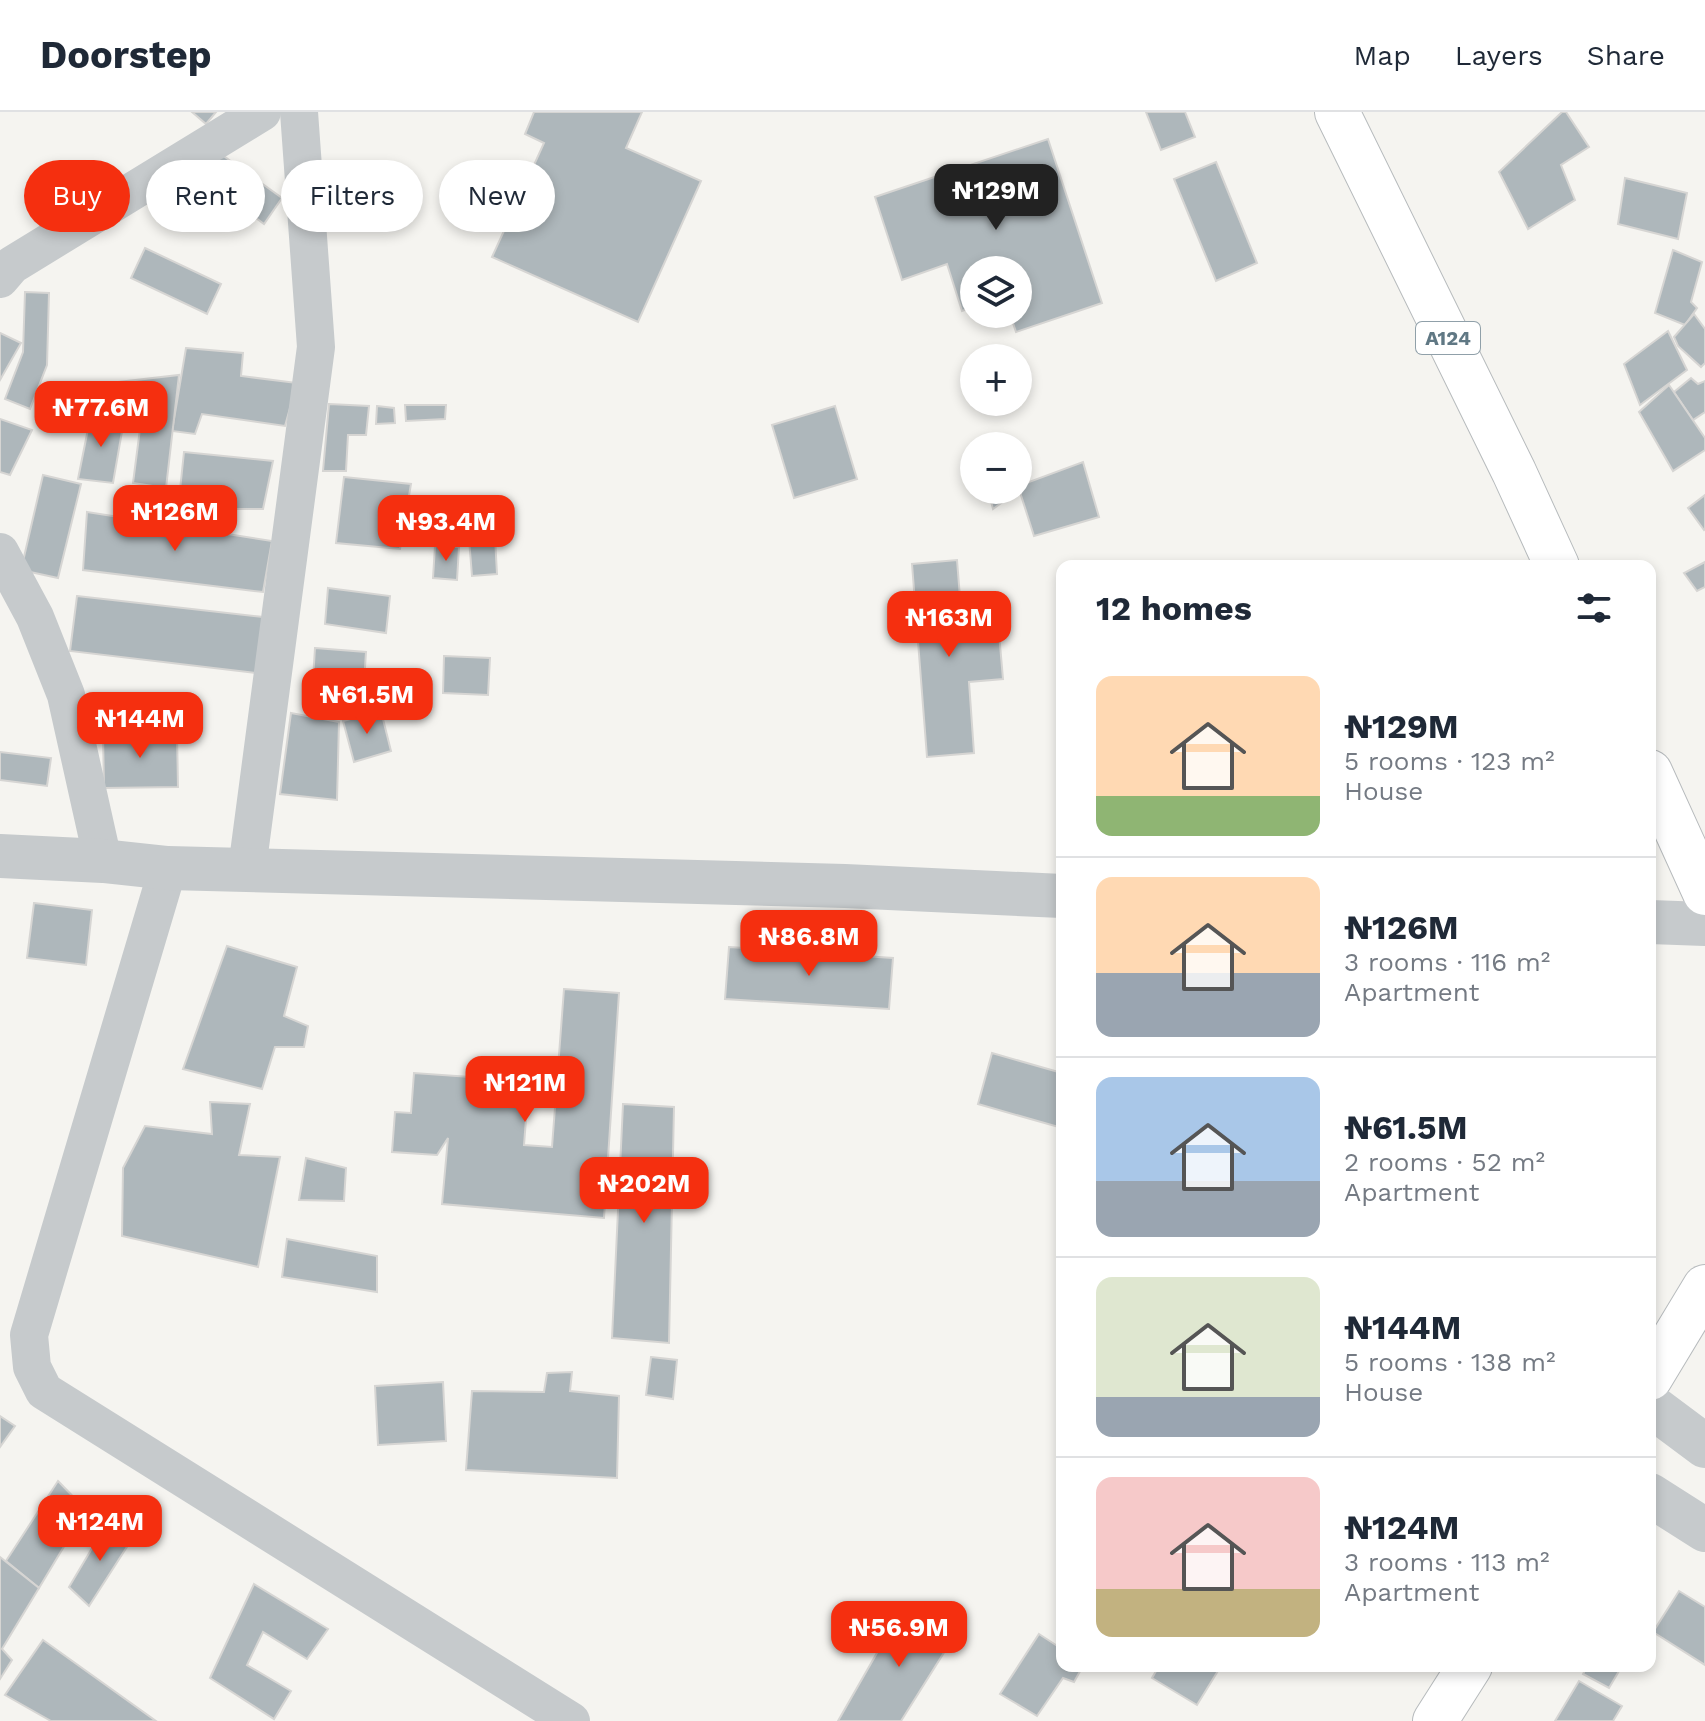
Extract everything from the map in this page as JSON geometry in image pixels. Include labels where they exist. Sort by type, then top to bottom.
[{"type":"highway","name":"A124","points":[[1337,112],[1554,560]]},
{"type":"highway","points":[[1656,785],[1705,893]]},
{"type":"highway","points":[[1656,1368],[1705,1287]]},
{"type":"highway","points":[[1435,1721],[1466,1672]]},
{"type":"street","points":[[0,279],[12,265],[262,112]]},
{"type":"street","points":[[247,869],[316,347],[299,112]]},
{"type":"street","points":[[0,552],[35,617],[66,695],[103,861]]},
{"type":"street","points":[[0,856],[168,868],[845,886],[1056,896]]},
{"type":"street","points":[[168,868],[29,1335],[32,1367],[44,1391],[571,1721]]},
{"type":"street","points":[[1656,922],[1705,924]]},
{"type":"street","points":[[1656,1409],[1705,1446]]},
{"type":"street","points":[[1656,1499],[1705,1530]]},
{"type":"building","points":[[192,112],[216,112],[206,124]]},
{"type":"building","points":[[534,112],[642,112],[626,148],[701,181],[638,322],[492,257],[503,232],[555,232],[555,160],[536,160],[544,143],[525,134]]},
{"type":"building","points":[[1146,112],[1185,112],[1195,137],[1161,150]]},
{"type":"building","points":[[1562,112],[1566,112],[1589,147],[1561,165],[1575,200],[1528,229],[1499,172]]},
{"type":"building","points":[[1048,139],[1102,303],[1032,327],[1032,256],[960,256],[960,305],[947,264],[902,280],[875,197]]},
{"type":"building","points":[[207,144],[229,160],[196,160]]},
{"type":"building","points":[[1216,162],[1257,263],[1216,281],[1174,179]]},
{"type":"building","points":[[1625,178],[1687,193],[1678,239],[1618,224]]},
{"type":"building","points":[[265,186],[281,199],[265,223]]},
{"type":"building","points":[[145,248],[221,284],[207,314],[131,278]]},
{"type":"building","points":[[1673,250],[1702,262],[1691,302],[1697,308],[1685,325],[1655,313]]},
{"type":"building","points":[[25,292],[49,293],[47,365],[30,409],[5,399],[23,352]]},
{"type":"building","points":[[1694,314],[1705,329],[1705,363],[1701,367],[1678,346],[1674,337]]},
{"type":"building","points":[[1668,331],[1687,370],[1640,405],[1624,364]]},
{"type":"building","points":[[0,333],[21,343],[0,380]]},
{"type":"building","points":[[186,348],[243,353],[241,376],[297,383],[285,426],[202,414],[195,434],[172,431]]},
{"type":"building","points":[[179,375],[166,488],[133,483],[144,398],[105,402],[110,383]]},
{"type":"building","points":[[1691,378],[1698,384],[1705,381],[1705,412],[1693,420],[1674,392]]},
{"type":"building","points":[[1669,385],[1705,438],[1705,450],[1673,471],[1639,412]]},
{"type":"building","points":[[329,404],[369,406],[366,435],[348,435],[346,471],[323,471]]},
{"type":"building","points":[[405,405],[446,405],[445,419],[406,421]]},
{"type":"building","points":[[377,406],[394,408],[395,423],[376,424]]},
{"type":"building","points":[[835,406],[857,479],[794,498],[772,425]]},
{"type":"building","points":[[91,414],[124,420],[113,483],[78,479]]},
{"type":"building","points":[[0,419],[32,430],[10,475],[0,472]]},
{"type":"building","points":[[184,452],[273,461],[263,509],[178,509]]},
{"type":"building","points":[[1083,462],[1099,517],[1034,536],[1024,504],[1032,504],[1032,481]]},
{"type":"building","points":[[43,475],[81,484],[58,578],[21,570]]},
{"type":"building","points":[[344,477],[411,484],[400,549],[336,543]]},
{"type":"building","points":[[1705,495],[1705,529],[1704,530],[1688,508]]},
{"type":"building","points":[[87,512],[272,541],[263,592],[83,570]]},
{"type":"building","points":[[495,537],[497,574],[472,576],[469,539]]},
{"type":"building","points":[[435,546],[459,547],[457,580],[433,578]]},
{"type":"building","points":[[957,560],[963,635],[999,633],[1003,679],[969,682],[974,753],[927,757],[912,564]]},
{"type":"building","points":[[1705,562],[1705,587],[1697,591],[1684,573]]},
{"type":"building","points":[[328,588],[390,596],[386,633],[325,624]]},
{"type":"building","points":[[77,596],[263,617],[256,673],[70,651]]},
{"type":"building","points":[[315,648],[366,652],[362,714],[311,711]]},
{"type":"building","points":[[444,656],[490,658],[488,695],[443,693]]},
{"type":"building","points":[[381,711],[391,751],[354,762],[343,721]]},
{"type":"building","points":[[291,713],[339,722],[337,800],[280,794]]},
{"type":"building","points":[[177,733],[178,787],[104,788],[103,734]]},
{"type":"building","points":[[0,752],[51,758],[47,786],[0,780]]},
{"type":"building","points":[[34,903],[92,910],[86,965],[27,958]]},
{"type":"building","points":[[227,946],[297,967],[284,1016],[308,1026],[304,1047],[275,1047],[262,1089],[183,1069]]},
{"type":"building","points":[[729,947],[893,958],[889,1009],[725,999]]},
{"type":"building","points":[[564,989],[619,993],[604,1218],[442,1204],[448,1138],[437,1155],[392,1152],[395,1112],[411,1113],[414,1073],[529,1081],[524,1145],[552,1147]]},
{"type":"building","points":[[992,1053],[1056,1071],[1056,1126],[978,1104]]},
{"type":"building","points":[[210,1102],[250,1104],[239,1155],[280,1157],[258,1267],[122,1236],[123,1168],[145,1126],[212,1134]]},
{"type":"building","points":[[623,1104],[674,1107],[669,1343],[612,1338]]},
{"type":"building","points":[[306,1158],[346,1168],[344,1201],[299,1200]]},
{"type":"building","points":[[287,1239],[377,1256],[377,1292],[282,1277]]},
{"type":"building","points":[[651,1357],[677,1360],[673,1399],[646,1395]]},
{"type":"building","points":[[572,1372],[570,1391],[619,1396],[617,1478],[466,1470],[472,1391],[544,1392],[547,1373]]},
{"type":"building","points":[[443,1382],[446,1441],[378,1445],[375,1386]]},
{"type":"building","points":[[0,1416],[15,1426],[0,1447]]},
{"type":"building","points":[[58,1481],[86,1510],[39,1588],[6,1561]]},
{"type":"building","points":[[107,1523],[132,1539],[89,1606],[69,1587]]},
{"type":"building","points":[[0,1557],[39,1588],[2,1649],[12,1660],[0,1679]]},
{"type":"building","points":[[254,1584],[328,1629],[307,1659],[263,1632],[247,1665],[291,1691],[274,1719],[210,1678]]},
{"type":"building","points":[[1679,1591],[1705,1607],[1705,1665],[1656,1634],[1656,1627]]},
{"type":"building","points":[[905,1604],[955,1635],[901,1721],[838,1721]]},
{"type":"building","points":[[1039,1634],[1056,1645],[1056,1672],[1080,1672],[1074,1682],[1063,1678],[1037,1716],[1000,1694]]},
{"type":"building","points":[[43,1640],[156,1721],[51,1721],[5,1695]]},
{"type":"building","points":[[1156,1672],[1217,1672],[1197,1705],[1152,1678]]},
{"type":"building","points":[[1584,1672],[1618,1672],[1609,1688]]},
{"type":"building","points":[[1579,1681],[1622,1706],[1613,1721],[1555,1721]]}]
